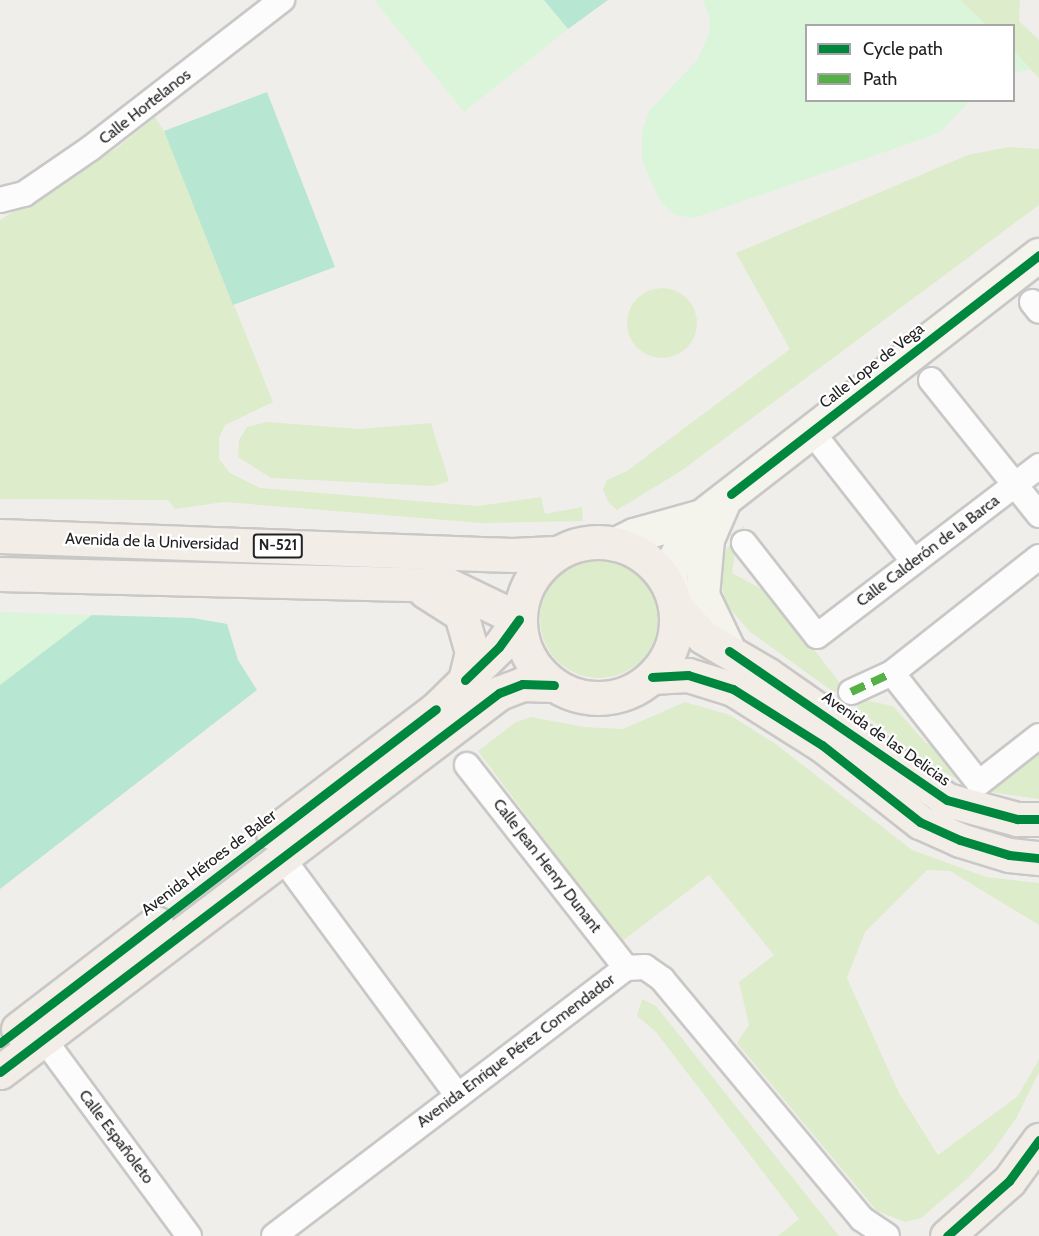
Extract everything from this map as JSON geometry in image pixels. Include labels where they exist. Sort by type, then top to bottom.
[{"type":"main road","name":"Avenida de la Universidad","points":[[0,536],[512,555],[555,553]]},
{"type":"main road","points":[[0,1072],[281,856],[499,693],[522,684],[554,685],[594,698],[635,689],[652,677],[668,657],[676,632],[673,598],[651,562],[616,544],[579,544],[555,553],[536,571],[524,594],[519,619],[523,644],[535,667],[554,685]]},
{"type":"main road","name":"Avenida de la Universidad","points":[[0,574],[448,585],[519,619]]},
{"type":"main road","points":[[413,584],[461,614],[472,652],[465,680]]},
{"type":"main road","name":"Avenida de las Delicias","points":[[673,598],[703,637],[729,651],[947,800],[1017,819],[1039,819]]},
{"type":"main road","name":"Avenida Héroes de Baler","points":[[0,1042],[436,709],[499,647],[519,619]]},
{"type":"main road","points":[[652,677],[688,675],[733,689],[822,745],[920,822],[960,840],[1009,855],[1039,858]]},
{"type":"main road","points":[[947,800],[1016,837],[1039,838]]},
{"type":"main road","points":[[946,1236],[1009,1181],[1039,1140]]},
{"type":"street","name":"Calle Hortelanos","points":[[0,200],[24,194],[91,148],[282,0]]},
{"type":"street","name":"Calle Lope de Vega","points":[[673,598],[671,568],[677,554],[713,508],[1039,255]]},
{"type":"street","points":[[931,380],[1039,515]]},
{"type":"street","points":[[812,432],[913,561]]},
{"type":"street","name":"Calle Calderón de la Barca","points":[[744,543],[817,636],[1039,466]]},
{"type":"street","name":"Calle Lope de Vega","points":[[616,544],[634,535],[713,508]]},
{"type":"street","name":"Calle Lope de Vega","points":[[713,508],[707,539],[702,595],[729,651]]},
{"type":"street","points":[[851,692],[892,673],[1039,557]]},
{"type":"street","points":[[892,673],[979,783],[1039,736]]},
{"type":"street","name":"Calle Jean Henry Dunant","points":[[467,765],[626,968]]},
{"type":"street","points":[[281,856],[458,1096]]},
{"type":"street","name":"Avenida Enrique Pérez Comendador","points":[[274,1236],[626,968],[645,967],[662,979],[862,1219],[887,1236]]},
{"type":"street","name":"Calle Españoleto","points":[[43,1038],[189,1236]]},
{"type":"green space","points":[[374,0],[544,0],[568,29],[464,112]]},
{"type":"green space","points":[[544,0],[608,0],[568,29]]},
{"type":"green space","points":[[703,0],[960,0],[985,24],[805,24],[805,102],[969,102],[939,133],[694,218],[675,215],[660,201],[642,160],[642,133],[649,111],[697,60],[709,34],[710,20]]},
{"type":"green space","points":[[960,0],[1020,0],[1019,21],[1039,40],[1039,78],[1015,53],[1015,24],[985,24]]},
{"type":"green space","points":[[1015,53],[1031,69],[1015,73]]},
{"type":"green space","points":[[267,92],[335,267],[233,305],[164,131]]},
{"type":"green space","points":[[155,117],[164,131],[273,402],[225,425],[219,438],[219,459],[230,473],[260,488],[478,506],[541,497],[545,514],[582,507],[583,521],[482,523],[224,502],[175,509],[168,500],[0,499],[0,220],[117,148]]},
{"type":"green space","points":[[1009,147],[1039,149],[1039,205],[681,471],[617,510],[608,502],[603,489],[607,480],[627,471],[790,349],[736,253],[968,155]]},
{"type":"green space","points":[[662,288],[675,291],[687,298],[694,310],[697,323],[694,336],[687,348],[675,355],[662,358],[649,355],[637,348],[630,336],[627,323],[630,310],[637,298],[649,291]]},
{"type":"green space","points":[[267,422],[359,429],[431,423],[449,481],[433,486],[271,478],[238,457],[239,440],[247,427]]},
{"type":"green space","points":[[743,526],[747,532],[736,547],[732,573],[772,595],[843,687],[835,693],[750,632],[726,604],[720,578],[725,551]]},
{"type":"green space","points":[[599,560],[622,564],[641,577],[654,596],[658,619],[654,642],[641,661],[622,674],[599,678],[576,674],[557,661],[544,642],[540,619],[544,596],[557,577],[576,564]]},
{"type":"green space","points":[[0,612],[92,615],[0,685]]},
{"type":"green space","points":[[92,615],[193,618],[227,624],[238,660],[257,690],[0,889],[0,685]]},
{"type":"green space","points":[[865,700],[893,706],[926,743],[940,746],[972,787],[929,764],[856,708]]},
{"type":"green space","points":[[685,702],[730,715],[777,745],[912,850],[986,877],[1039,883],[1039,925],[950,871],[927,870],[865,932],[847,978],[899,1093],[938,1155],[1018,1096],[1039,1059],[1039,1072],[1017,1117],[993,1151],[967,1179],[921,1218],[905,1222],[877,1211],[737,1043],[749,1025],[739,982],[774,955],[709,875],[621,942],[478,751],[516,722],[531,717],[584,727],[623,729]]},
{"type":"green space","points":[[1039,750],[1039,799],[984,791]]},
{"type":"green space","points":[[642,999],[656,1006],[839,1236],[778,1236],[799,1219],[656,1032],[637,1016]]},
{"type":"marked path","points":[[851,692],[892,673]]},
{"type":"cycle path","points":[[731,494],[1039,255]]},
{"type":"cycle path","points":[[465,680],[499,647],[519,619]]},
{"type":"cycle path","points":[[729,651],[947,800],[1017,819],[1039,819]]},
{"type":"cycle path","points":[[652,677],[688,675],[733,689],[822,745],[920,822],[960,840],[1009,855],[1039,858]]},
{"type":"cycle path","points":[[0,1072],[499,693],[522,684],[554,685]]},
{"type":"cycle path","points":[[0,1043],[436,709]]},
{"type":"cycle path","points":[[947,1236],[1009,1181],[1039,1140]]}]
